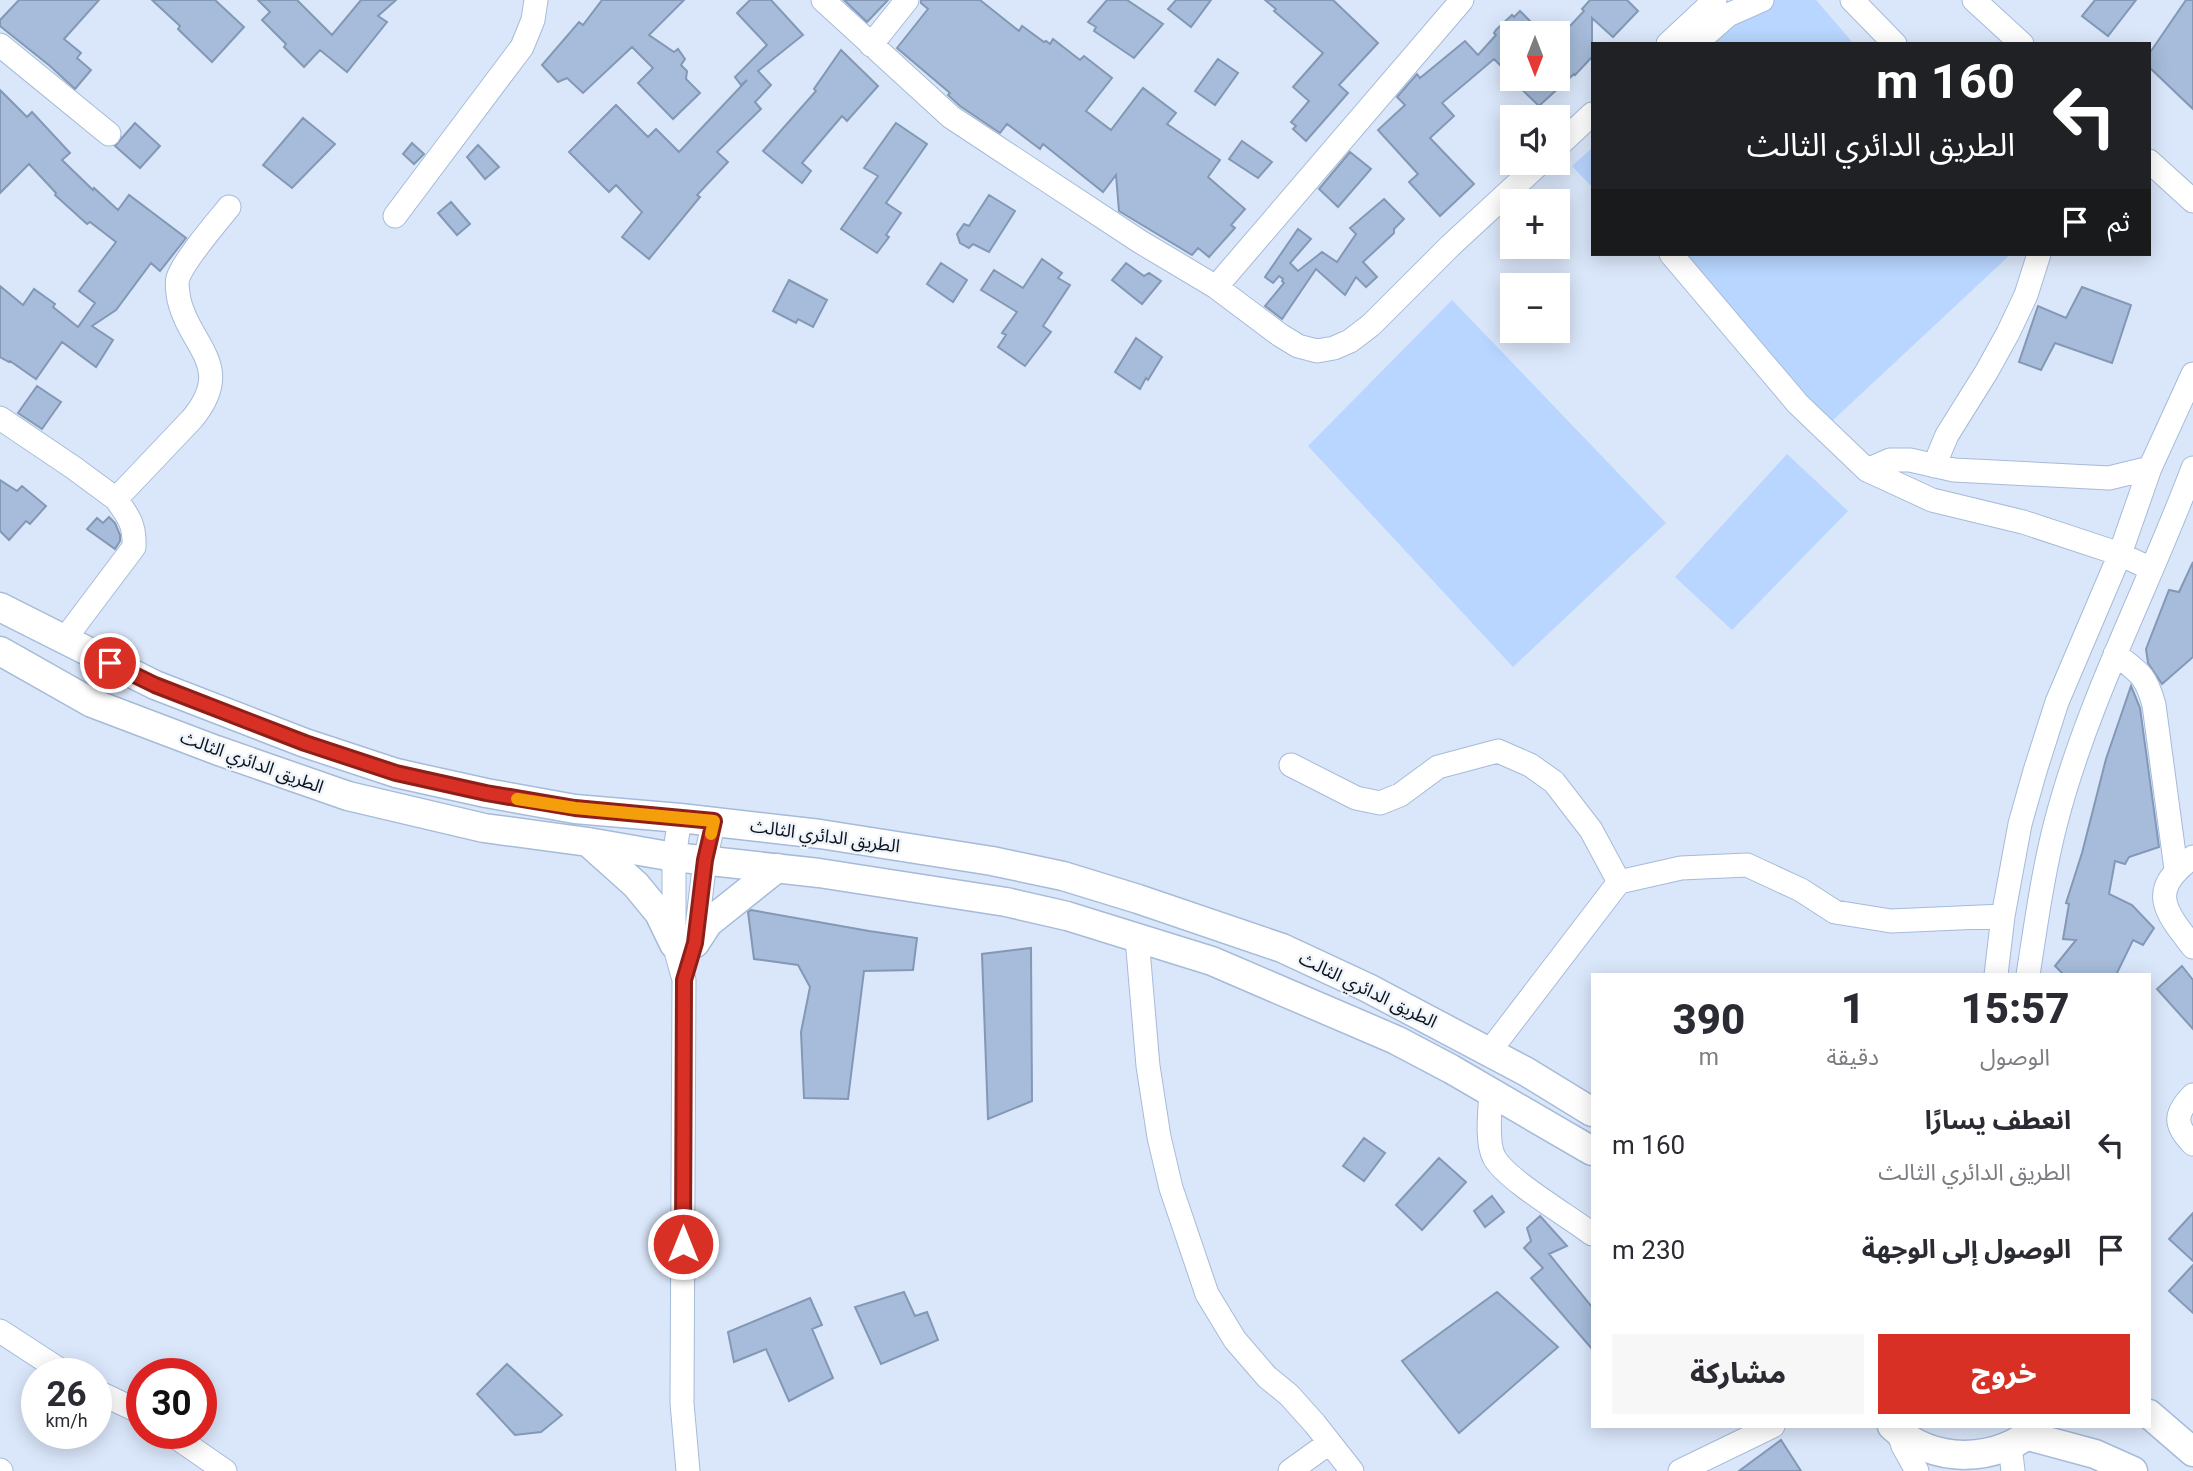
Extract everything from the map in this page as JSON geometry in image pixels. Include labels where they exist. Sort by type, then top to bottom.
[{"type":"main road","name":"الطريق الدائري الثالث","points":[[0,607],[155,685],[305,743],[396,773],[486,793],[575,808],[820,834],[992,862],[1063,876],[1138,898],[1282,948],[1368,988],[1525,1071],[1591,1111]]},
{"type":"main road","name":"الطريق الدائري الثالث","points":[[0,651],[92,702],[216,750],[348,796],[484,828],[1006,902],[1067,916],[1212,961],[1396,1040],[1591,1150]]},
{"type":"main road","points":[[588,842],[636,885],[684,944],[777,868]]},
{"type":"main road","points":[[2151,1415],[2188,1442]]},
{"type":"main road","points":[[1896,1429],[1919,1445],[1941,1453],[1965,1456],[1988,1454],[2023,1445],[2095,1454],[2133,1471]]},
{"type":"street","points":[[395,216],[522,47],[533,20],[537,0]]},
{"type":"street","points":[[823,0],[870,46],[951,117],[1139,241],[1216,287],[1280,335],[1298,346],[1317,351],[1350,341],[1371,325],[1450,246],[1527,175]]},
{"type":"street","points":[[870,46],[907,0]]},
{"type":"street","points":[[1670,42],[1714,0]]},
{"type":"street","points":[[1697,42],[1728,15],[1762,0]]},
{"type":"street","points":[[1852,0],[1893,42]]},
{"type":"street","points":[[1974,0],[2020,42]]},
{"type":"street","points":[[1216,287],[1449,4]]},
{"type":"street","points":[[0,46],[109,134]]},
{"type":"street","points":[[1570,135],[1591,115]]},
{"type":"street","points":[[2151,163],[2193,201]]},
{"type":"street","points":[[117,499],[192,419],[209,390],[211,370],[205,350],[181,307],[177,292],[178,279],[229,207]]},
{"type":"street","points":[[1673,256],[1798,404],[1867,470],[1932,500],[2023,522],[2120,554],[2151,569]]},
{"type":"street","points":[[1934,466],[1947,435],[2008,334],[2026,295],[2038,256]]},
{"type":"street","points":[[1996,973],[2003,916],[2020,824],[2057,702],[2120,554],[2150,468],[2193,374]]},
{"type":"street","points":[[0,418],[117,499],[129,516],[135,531],[134,547],[64,640]]},
{"type":"street","points":[[1867,470],[1890,460],[1909,460],[1954,470],[2083,478],[2109,478],[2150,468]]},
{"type":"street","points":[[2028,973],[2056,822],[2075,762],[2115,654],[2191,480]]},
{"type":"street","points":[[2115,654],[2136,669],[2149,686],[2184,863],[2164,889],[2166,906],[2193,947]]},
{"type":"street","points":[[1291,765],[1356,798],[1380,803],[1400,795],[1438,767],[1498,751],[1530,765],[1554,782],[1591,830],[1619,882]]},
{"type":"street","points":[[680,818],[674,857],[684,944],[682,1403],[688,1471]]},
{"type":"street","points":[[684,944],[714,821]]},
{"type":"street","points":[[1489,1052],[1619,882],[1681,868],[1747,865],[1801,890],[1835,912],[1891,921],[2003,916]]},
{"type":"street","points":[[1138,938],[1148,1066],[1158,1137],[1171,1188],[1207,1294],[1235,1340],[1267,1377],[1289,1395],[1315,1424],[1352,1471]]},
{"type":"street","points":[[1491,1093],[1489,1133],[1493,1156],[1507,1173],[1591,1233]]},
{"type":"street","points":[[2193,1095],[2181,1107],[2179,1118],[2180,1131],[2193,1144]]},
{"type":"street","points":[[0,1331],[41,1358]]},
{"type":"street","points":[[1680,1471],[1769,1428]]},
{"type":"street","points":[[1896,1429],[1917,1471]]},
{"type":"street","points":[[1290,1471],[1329,1443]]},
{"type":"street","points":[[193,1449],[225,1471]]},
{"type":"shaded area","points":[[1760,0],[1816,0],[1852,42],[1712,42]]},
{"type":"shaded area","points":[[1591,149],[1591,186],[1572,166]]},
{"type":"shaded area","points":[[1663,256],[2009,256],[1831,422]]},
{"type":"shaded area","points":[[1452,300],[1666,523],[1513,667],[1308,446]]},
{"type":"shaded area","points":[[1787,454],[1848,511],[1732,630],[1675,577]]},
{"type":"building","points":[[19,0],[99,0],[64,39],[81,53],[77,58],[91,70],[75,89],[0,26],[0,20]]},
{"type":"building","points":[[152,0],[215,0],[244,27],[212,62]]},
{"type":"building","points":[[258,0],[297,0],[332,35],[361,0],[396,0],[378,16],[387,22],[347,72],[320,50],[304,67],[262,20],[270,12]]},
{"type":"building","points":[[602,0],[684,0],[649,35],[674,52],[678,49],[685,59],[681,65],[687,71],[686,79],[700,93],[673,119],[638,83],[653,68],[632,47],[583,93],[567,78],[558,82],[542,65],[579,22],[583,25]]},
{"type":"building","points":[[750,0],[771,0],[803,35],[758,71],[771,85],[755,102],[761,109],[717,152],[728,162],[697,195],[700,197],[649,259],[622,237],[642,212],[616,185],[609,192],[569,152],[616,105],[648,137],[656,129],[679,152],[747,80],[741,85],[735,77],[767,45],[737,13]]},
{"type":"building","points":[[844,0],[888,0],[867,22]]},
{"type":"building","points":[[921,0],[980,0],[1019,31],[1022,26],[1044,42],[1050,44],[1053,39],[1080,60],[1084,56],[1112,78],[1086,111],[1111,130],[1143,88],[1176,113],[1167,124],[1220,160],[1208,177],[1245,209],[1231,225],[1235,228],[1209,257],[1198,248],[1192,255],[1119,211],[1116,175],[1103,192],[1043,144],[1040,149],[1007,124],[1000,133],[960,106],[948,95],[950,93],[897,48],[928,9]]},
{"type":"building","points":[[1107,0],[1127,0],[1163,24],[1134,58],[1094,31],[1096,27],[1088,22]]},
{"type":"building","points":[[1176,0],[1211,0],[1191,27],[1168,9]]},
{"type":"building","points":[[1265,0],[1333,0],[1378,43],[1339,85],[1348,93],[1306,141],[1293,129],[1296,126],[1291,122],[1309,101],[1293,87],[1323,53]]},
{"type":"building","points":[[1590,0],[1627,0],[1638,11],[1613,37],[1592,18],[1591,58],[1570,78],[1570,26],[1584,11],[1582,9]]},
{"type":"building","points":[[2095,0],[2136,0],[2108,36],[2082,16]]},
{"type":"building","points":[[2186,0],[2193,0],[2193,109],[2151,69],[2151,51]]},
{"type":"building","points":[[1520,11],[1530,21],[1506,21],[1512,15],[1514,17]]},
{"type":"building","points":[[1500,26],[1500,65],[1494,59],[1442,103],[1454,116],[1430,138],[1474,184],[1440,216],[1409,182],[1418,174],[1378,130],[1405,105],[1397,97],[1417,74],[1420,78],[1465,41],[1478,55],[1496,35]]},
{"type":"building","points":[[841,50],[878,86],[847,121],[842,116],[802,163],[811,171],[802,183],[763,151],[816,91],[814,89]]},
{"type":"building","points":[[1218,59],[1238,73],[1215,105],[1195,91]]},
{"type":"building","points":[[0,90],[27,117],[32,112],[70,153],[62,160],[118,210],[129,195],[186,238],[160,271],[151,263],[116,310],[92,326],[113,340],[96,367],[62,342],[36,379],[0,357],[0,286],[23,305],[34,289],[55,304],[53,307],[78,327],[95,303],[79,291],[116,242],[90,222],[87,224],[55,195],[29,164],[0,193]]},
{"type":"building","points":[[1523,91],[1555,91],[1540,105]]},
{"type":"building","points":[[303,118],[335,144],[292,188],[263,165]]},
{"type":"building","points":[[135,123],[160,146],[140,168],[115,146]]},
{"type":"building","points":[[896,123],[927,144],[886,203],[901,213],[877,253],[841,229],[878,176],[864,168]]},
{"type":"building","points":[[1242,141],[1272,162],[1258,178],[1229,159]]},
{"type":"building","points":[[412,143],[424,154],[414,164],[403,154]]},
{"type":"building","points":[[478,145],[499,167],[485,179],[467,157]]},
{"type":"building","points":[[1350,152],[1371,169],[1338,207],[1319,189]]},
{"type":"building","points":[[989,195],[1015,211],[989,252],[973,244],[969,248],[960,243],[957,234],[964,224],[969,226]]},
{"type":"building","points":[[1384,199],[1404,219],[1394,229],[1394,233],[1363,262],[1377,277],[1366,287],[1356,277],[1345,295],[1316,269],[1282,319],[1265,306],[1284,283],[1279,276],[1273,283],[1265,277],[1298,229],[1311,239],[1290,263],[1298,271],[1322,252],[1337,262],[1356,234],[1350,228]]},
{"type":"building","points":[[451,202],[470,224],[457,235],[438,213]]},
{"type":"building","points":[[1042,259],[1062,273],[1058,278],[1070,285],[1043,326],[1051,332],[1025,366],[998,347],[1006,335],[1002,333],[1017,312],[981,290],[994,270],[1023,288]]},
{"type":"building","points":[[941,263],[967,280],[953,302],[927,284]]},
{"type":"building","points":[[1126,263],[1144,276],[1149,273],[1161,281],[1142,304],[1112,280]]},
{"type":"building","points":[[789,280],[827,300],[813,327],[798,319],[796,323],[773,311]]},
{"type":"building","points":[[2082,287],[2131,305],[2112,363],[2055,343],[2041,370],[2019,362],[2038,306],[2066,318]]},
{"type":"building","points":[[1136,338],[1162,357],[1140,389],[1115,372]]},
{"type":"building","points":[[37,386],[61,402],[42,429],[18,413]]},
{"type":"building","points":[[0,480],[17,491],[22,486],[46,506],[30,524],[26,521],[9,540],[0,531]]},
{"type":"building","points":[[109,517],[120,535],[115,549],[87,529],[97,518],[103,523]]},
{"type":"building","points":[[2193,562],[2193,657],[2162,684],[2148,663],[2146,649],[2169,590],[2179,592]]},
{"type":"building","points":[[2131,686],[2140,708],[2159,847],[2129,857],[2125,864],[2115,861],[2109,894],[2132,905],[2154,928],[2143,945],[2133,940],[2117,973],[2062,973],[2055,966],[2076,940],[2063,939],[2069,904],[2066,903],[2106,759]]},
{"type":"building","points":[[751,910],[917,938],[913,970],[864,971],[848,1099],[804,1098],[801,1032],[810,987],[798,965],[754,959],[748,912]]},
{"type":"building","points":[[1031,948],[1032,1101],[988,1119],[982,954]]},
{"type":"building","points":[[2182,966],[2193,980],[2193,1029],[2157,989]]},
{"type":"building","points":[[1364,1138],[1385,1153],[1364,1181],[1343,1166]]},
{"type":"building","points":[[1439,1158],[1466,1182],[1422,1230],[1396,1205]]},
{"type":"building","points":[[1492,1196],[1504,1212],[1485,1227],[1474,1211]]},
{"type":"building","points":[[2193,1213],[2193,1261],[2169,1239]]},
{"type":"building","points":[[1540,1216],[1567,1246],[1549,1254],[1591,1306],[1591,1348],[1531,1278],[1543,1268],[1524,1248],[1531,1241],[1527,1228]]},
{"type":"building","points":[[2193,1265],[2193,1313],[2169,1291]]},
{"type":"building","points":[[904,1292],[915,1316],[927,1312],[938,1340],[881,1364],[855,1307]]},
{"type":"building","points":[[1497,1292],[1558,1347],[1459,1433],[1402,1361]]},
{"type":"building","points":[[810,1298],[822,1325],[812,1329],[833,1378],[789,1401],[766,1349],[734,1362],[728,1332]]},
{"type":"building","points":[[507,1364],[562,1415],[541,1432],[515,1435],[477,1394]]},
{"type":"building","points":[[1781,1440],[1801,1471],[1739,1471]]},
{"type":"slow traffic","points":[[517,799],[575,808],[714,821],[711,834]]},
{"type":"route","points":[[110,663],[155,685],[305,743],[396,773],[486,793],[575,808],[714,821],[705,860],[695,943],[684,980],[683,1244]]}]
